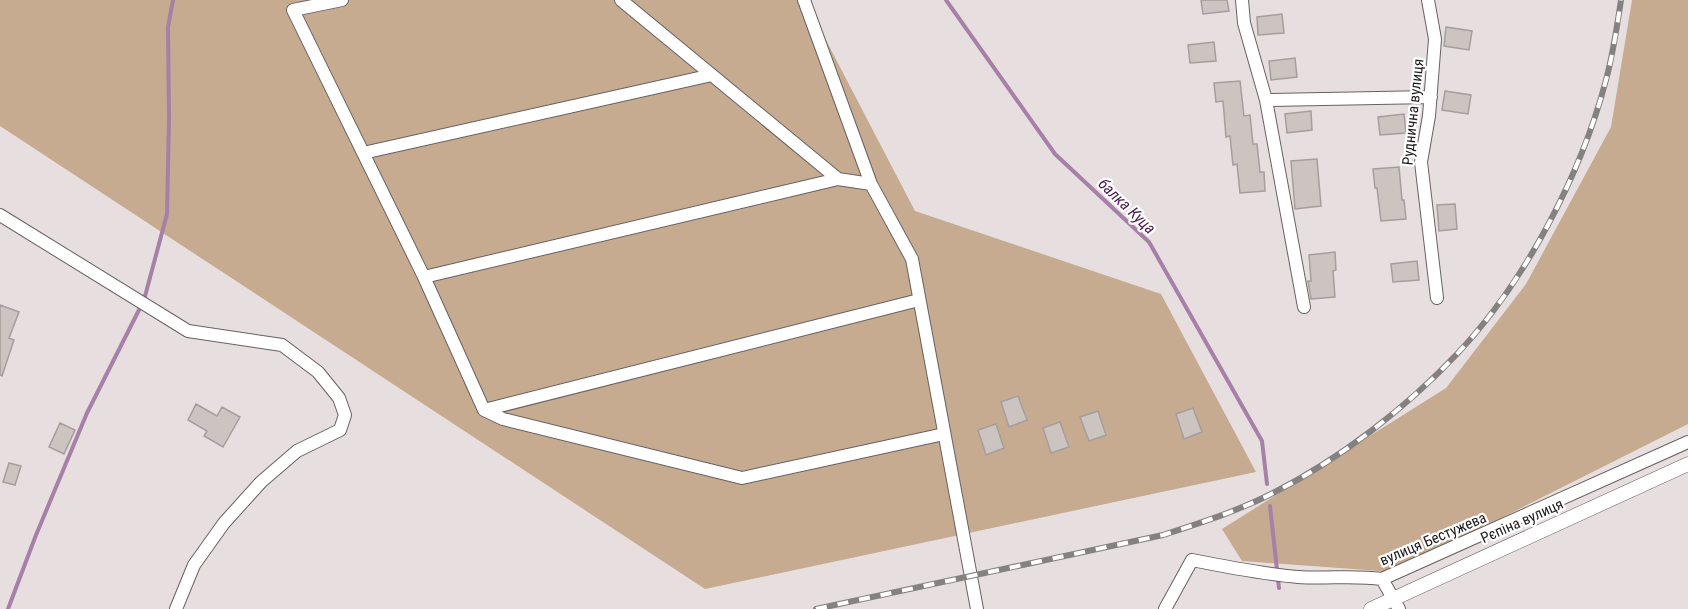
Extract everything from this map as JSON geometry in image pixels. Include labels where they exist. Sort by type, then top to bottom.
[{"type":"street","points":[[342,0],[293,10],[424,277],[484,410],[503,419],[742,478],[944,434]]},
{"type":"street","points":[[621,0],[838,179]]},
{"type":"street","points":[[804,0],[871,184],[912,259],[976,609]]},
{"type":"street","points":[[1242,0],[1244,23],[1266,100],[1304,307]]},
{"type":"street","name":"Руднична вулиця","points":[[1428,0],[1435,39],[1429,116],[1420,162],[1437,298]]},
{"type":"street","points":[[363,153],[712,75]]},
{"type":"street","points":[[1266,100],[1431,97]]},
{"type":"street","points":[[424,277],[838,179],[871,184]]},
{"type":"street","points":[[0,216],[188,332],[282,345],[318,372],[339,398],[345,415],[340,430],[297,451],[261,482],[224,524],[194,564],[176,609]]},
{"type":"street","points":[[484,410],[919,300]]},
{"type":"street","name":"вулиця Бестужева","points":[[1165,609],[1192,560],[1298,577],[1366,576],[1382,579],[1688,442]]},
{"type":"street","name":"Рєпіна вулиця","points":[[1371,609],[1396,604],[1688,464]]},
{"type":"street","points":[[1382,579],[1396,604]]},
{"type":"shaded area","points":[[0,0],[805,0],[915,211],[1161,294],[1256,472],[705,589],[0,126]]},
{"type":"shaded area","points":[[1632,0],[1688,0],[1688,424],[1394,572],[1242,561],[1222,529],[1446,388],[1526,284],[1611,127]]},
{"type":"building","points":[[1201,0],[1227,0],[1229,11],[1203,14]]},
{"type":"building","points":[[1282,14],[1284,33],[1258,35],[1257,17]]},
{"type":"building","points":[[1446,27],[1472,31],[1469,50],[1444,46]]},
{"type":"building","points":[[1214,42],[1216,61],[1190,63],[1188,45]]},
{"type":"building","points":[[1295,58],[1297,77],[1271,80],[1269,61]]},
{"type":"building","points":[[1240,81],[1244,116],[1250,115],[1253,144],[1257,144],[1260,172],[1264,172],[1265,191],[1240,193],[1237,164],[1233,165],[1230,136],[1226,137],[1223,101],[1216,102],[1214,83]]},
{"type":"building","points":[[1445,91],[1471,95],[1468,114],[1442,110]]},
{"type":"building","points":[[1311,111],[1312,130],[1287,133],[1285,114]]},
{"type":"building","points":[[1404,114],[1406,133],[1380,135],[1378,117]]},
{"type":"building","points":[[1317,159],[1321,206],[1295,209],[1291,161]]},
{"type":"building","points":[[1399,167],[1406,219],[1381,221],[1373,169]]},
{"type":"building","points":[[1455,204],[1457,229],[1439,231],[1437,205]]},
{"type":"building","points":[[1335,252],[1336,270],[1333,271],[1335,297],[1311,299],[1308,281],[1311,281],[1309,255]]},
{"type":"building","points":[[1417,261],[1419,280],[1393,282],[1391,264]]},
{"type":"building","points":[[0,305],[19,312],[9,338],[14,340],[2,376],[0,375]]},
{"type":"building","points":[[1018,396],[1027,420],[1009,427],[1001,402]]},
{"type":"building","points":[[196,404],[217,416],[222,407],[240,417],[223,447],[204,436],[207,431],[188,420]]},
{"type":"building","points":[[1193,408],[1202,432],[1184,439],[1176,414]]},
{"type":"building","points":[[1098,411],[1106,435],[1089,441],[1080,417]]},
{"type":"building","points":[[1060,422],[1069,447],[1051,453],[1043,428]]},
{"type":"building","points":[[60,423],[75,430],[64,454],[49,447]]},
{"type":"building","points":[[996,424],[1004,448],[986,455],[978,430]]},
{"type":"building","points":[[9,463],[21,466],[15,485],[3,482]]},
{"type":"waterway","points":[[8,609],[87,413],[144,300],[167,214],[168,27],[173,0]]},
{"type":"waterway","name":"балка Куца","points":[[946,0],[1055,154],[1149,242],[1262,441],[1267,484]]},
{"type":"waterway","name":"балка Куца","points":[[1270,506],[1279,588]]},
{"type":"railway","points":[[816,609],[1163,535],[1233,511],[1273,493],[1323,465],[1371,431],[1416,394],[1457,354],[1505,294],[1548,226],[1582,153],[1595,116],[1611,60],[1621,0]]}]
